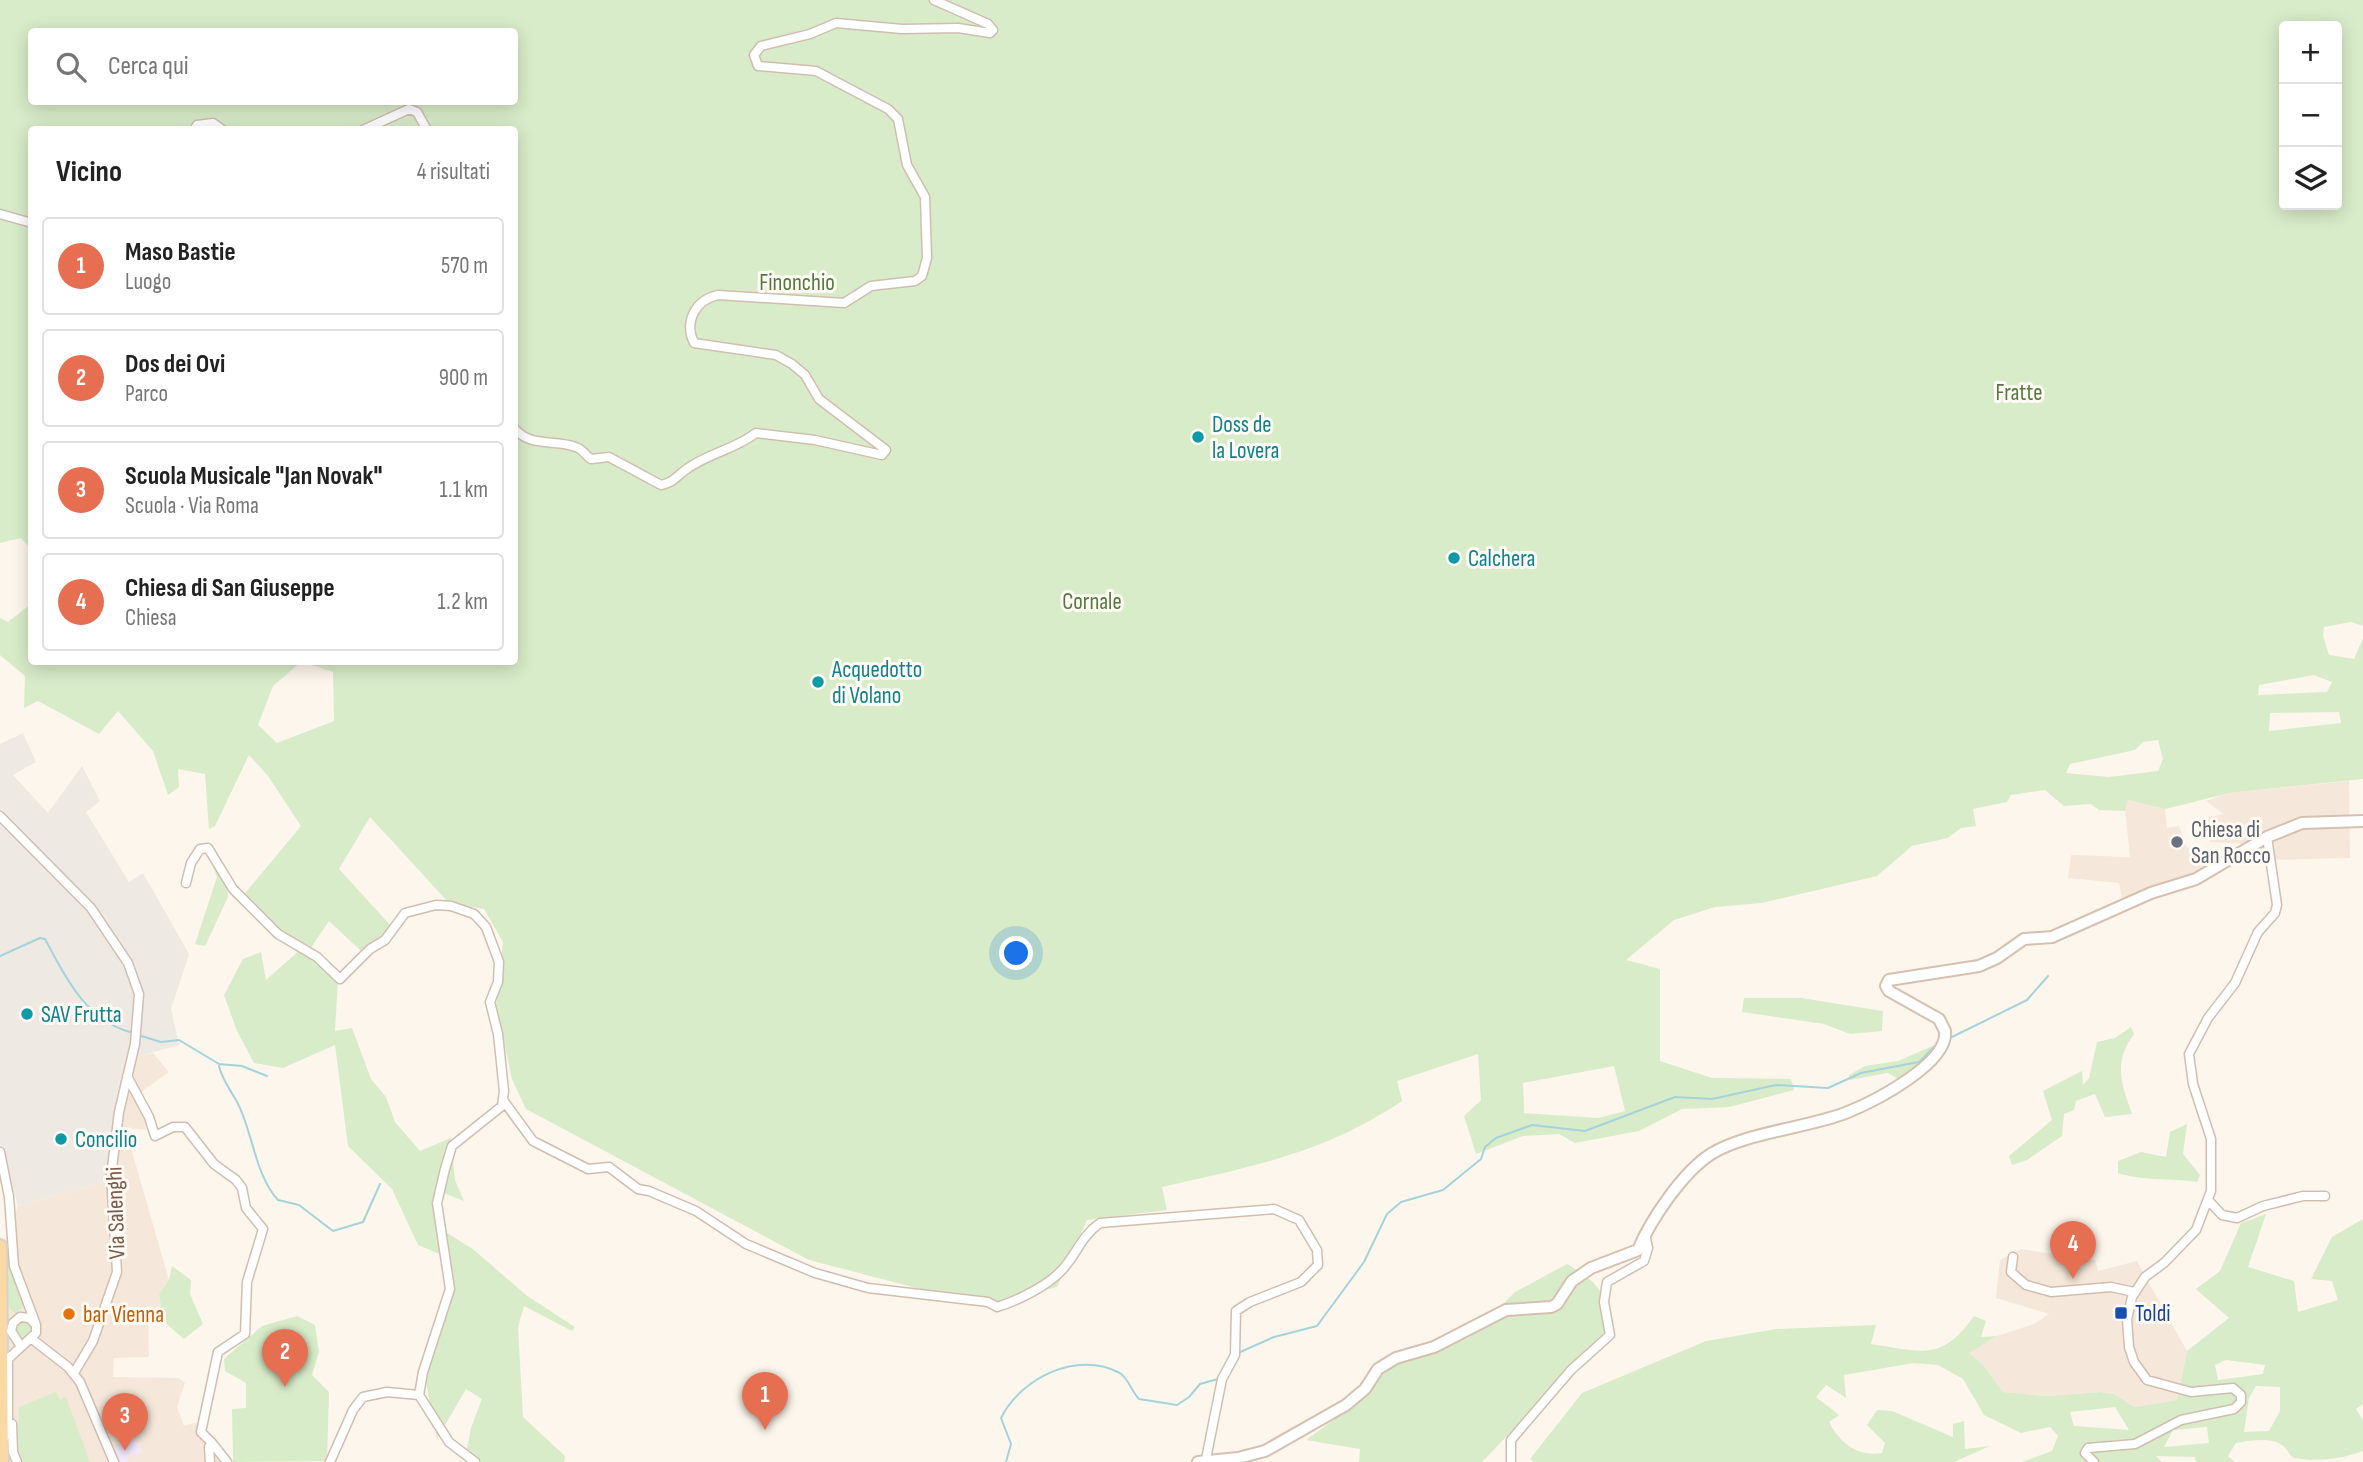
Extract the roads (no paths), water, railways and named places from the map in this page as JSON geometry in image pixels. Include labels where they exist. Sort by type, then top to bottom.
[{"type":"main road","points":[[0,1246],[1,1459]]},
{"type":"street","points":[[518,433],[534,442],[580,448],[591,459],[609,457],[661,485],[670,484],[705,458],[739,446],[757,433],[815,440],[882,455],[886,450],[825,404],[792,364],[776,355],[694,343],[689,328],[693,313],[702,302],[718,295],[845,303],[871,286],[915,281],[922,275],[928,244],[923,218],[925,197],[907,165],[898,119],[888,109],[816,71],[758,66],[754,55],[761,46],[836,23],[902,29],[957,28],[990,33],[993,30],[988,23],[934,0]]},
{"type":"street","points":[[372,126],[409,109],[416,112],[425,126]]},
{"type":"street","points":[[196,126],[213,123],[217,126]]},
{"type":"street","points":[[0,214],[28,222]]},
{"type":"street","name":"Via Salenghi","points":[[0,816],[91,908],[122,954],[139,994],[135,1044],[127,1076],[111,1176],[117,1272],[93,1341],[74,1374]]},
{"type":"street","points":[[502,1100],[533,1141],[588,1170],[609,1167],[638,1189],[696,1211],[762,1253],[814,1273],[868,1288],[988,1302],[997,1307],[1062,1270],[1087,1232],[1100,1223],[1274,1209],[1293,1216],[1317,1250],[1318,1265],[1301,1282],[1250,1302],[1236,1311],[1235,1355],[1222,1379],[1202,1461],[1238,1458],[1265,1451],[1346,1405],[1365,1389],[1378,1370],[1396,1358],[1434,1347],[1506,1310],[1551,1307],[1557,1304],[1572,1281],[1591,1268],[1638,1250],[1644,1234],[1692,1168],[1714,1152],[1850,1111],[1926,1066],[1944,1044],[1943,1025],[1931,1014],[1889,991],[1886,986],[1889,980],[1979,966],[1997,958],[2024,939],[2052,937],[2142,897],[2196,879],[2263,837],[2302,823],[2363,821]]},
{"type":"street","points":[[2094,1462],[2085,1453],[2093,1446],[2135,1444],[2181,1420],[2234,1409],[2241,1402],[2241,1395],[2233,1388],[2191,1392],[2172,1389],[2147,1380],[2134,1362],[2127,1318],[2134,1292],[2144,1277],[2164,1263],[2196,1230],[2209,1201],[2213,1165],[2211,1139],[2189,1073],[2189,1054],[2208,1018],[2235,983],[2258,932],[2275,913],[2277,905],[2263,837]]},
{"type":"street","points":[[186,883],[191,863],[200,849],[208,848],[233,889],[278,934],[317,957],[340,979],[370,949],[385,940],[405,913],[436,905],[451,906],[474,914],[486,927],[499,962],[498,982],[490,1002],[498,1034],[502,1100],[498,1113],[452,1146],[445,1169],[437,1203],[450,1289],[419,1395],[449,1442],[475,1462]]},
{"type":"street","points":[[127,1076],[149,1117],[155,1136],[173,1128],[185,1127],[214,1164],[236,1180],[242,1188],[246,1208],[263,1229],[247,1282],[245,1334],[218,1352],[201,1432],[227,1462]]},
{"type":"street","points":[[0,1152],[9,1197],[14,1266],[36,1325],[32,1339],[20,1345],[8,1359],[8,1429],[2,1441]]},
{"type":"street","points":[[2209,1201],[2222,1215],[2237,1218],[2272,1203],[2304,1196],[2325,1196]]},
{"type":"street","points":[[1511,1462],[1511,1440],[1571,1370],[1610,1335],[1604,1302],[1607,1282],[1644,1261],[1648,1248],[1644,1234]]},
{"type":"street","points":[[2013,1257],[2011,1272],[2026,1285],[2038,1290],[2063,1292],[2111,1287],[2134,1292]]},
{"type":"street","points":[[20,1345],[11,1331],[27,1303]]},
{"type":"street","points":[[2,1307],[18,1318],[29,1318],[36,1325]]},
{"type":"street","points":[[32,1339],[74,1374],[86,1395],[114,1462]]},
{"type":"street","points":[[8,1384],[12,1404],[13,1452],[17,1462]]},
{"type":"street","points":[[330,1462],[353,1410],[363,1397],[387,1392],[419,1395]]},
{"type":"street","points":[[210,1462],[209,1447],[212,1443]]},
{"type":"waterway","points":[[0,956],[40,938],[45,939],[70,983],[90,1008],[102,1019],[133,1033]]},
{"type":"waterway","points":[[1950,1038],[2027,1000],[2048,976]]},
{"type":"waterway","points":[[138,1035],[161,1042],[179,1040],[219,1064],[242,1066],[267,1076]]},
{"type":"waterway","points":[[1238,1353],[1274,1337],[1317,1326],[1364,1262],[1387,1214],[1401,1202],[1443,1190],[1481,1159],[1485,1147],[1496,1138],[1532,1125],[1585,1131],[1675,1097],[1712,1099],[1776,1085],[1828,1088],[1861,1073],[1919,1062],[1935,1046]]},
{"type":"waterway","points":[[219,1066],[242,1112],[264,1178],[278,1200],[299,1205],[333,1231],[363,1222],[380,1184]]},
{"type":"waterway","points":[[1006,1462],[1011,1444],[1001,1418],[1022,1391],[1052,1372],[1086,1365],[1103,1367],[1123,1375],[1139,1399],[1177,1405],[1189,1397],[1200,1384],[1218,1379]]},
{"type":"place","name":"Doss de la Lovera","points":[[1198,437]]},
{"type":"place","name":"Calchera","points":[[1454,558]]},
{"type":"place","name":"Acquedotto di Volano","points":[[818,682]]},
{"type":"place","name":"Chiesa di San Rocco","points":[[2177,842]]},
{"type":"place","name":"SAV Frutta","points":[[27,1014]]},
{"type":"place","name":"Concilio","points":[[61,1139]]},
{"type":"place","name":"Chiesa di San Giuseppe","points":[[2073,1279]]},
{"type":"place","name":"Toldi","points":[[2121,1313]]},
{"type":"place","name":"bar Vienna","points":[[69,1314]]},
{"type":"place","name":"Dos dei Ovi","points":[[285,1387]]},
{"type":"place","name":"Maso Bastie","points":[[765,1430]]},
{"type":"place","name":"Scuola Musicale \"Jan Novak\"","points":[[125,1451]]},
{"type":"park label","name":"Finonchio","points":[[797,282]]},
{"type":"park label","name":"Fratte","points":[[2019,392]]},
{"type":"park label","name":"Cornale","points":[[1092,601]]}]
